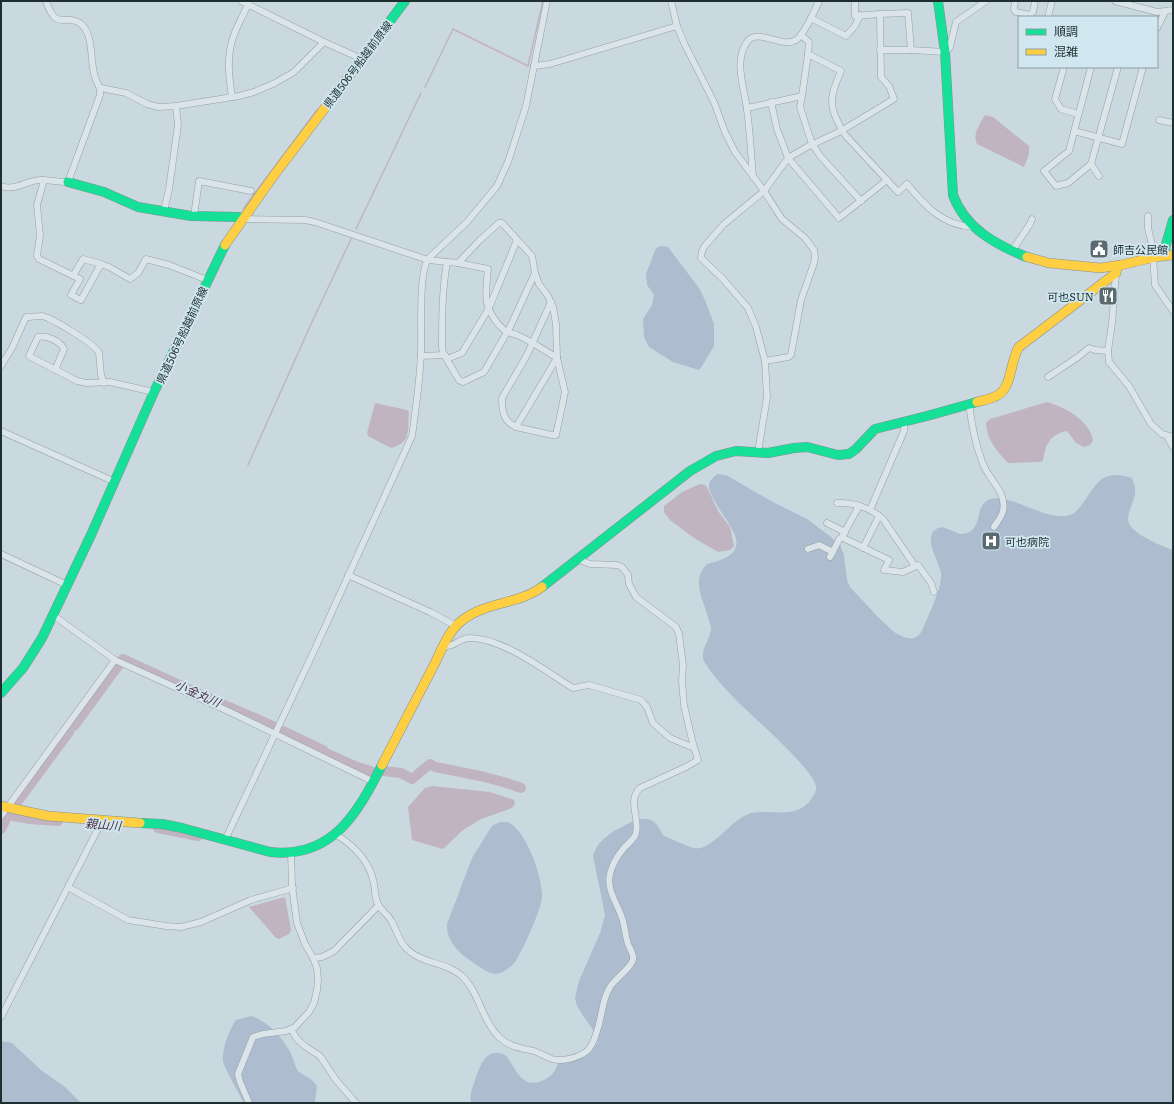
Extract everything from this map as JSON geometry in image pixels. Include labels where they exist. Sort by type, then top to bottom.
[{"type":"street","points":[[46,1],[50,13],[58,20],[74,21],[84,26],[90,42],[95,77],[101,88],[68,182]]},
{"type":"street","points":[[241,1],[249,3],[324,42],[362,59]]},
{"type":"street","name":"県道506号船越前原線","points":[[1,693],[6,683],[23,668],[33,654],[53,615],[154,392],[225,244],[306,131],[405,1]]},
{"type":"street","points":[[226,840],[412,436],[421,356],[424,272],[428,260],[467,222],[497,186],[508,162],[524,113],[547,1]]},
{"type":"street","points":[[671,1],[677,26],[691,58],[714,102],[729,142],[782,219],[798,232],[812,247],[815,257],[802,300],[791,355],[788,357],[765,361]]},
{"type":"street","points":[[753,177],[747,108],[741,73],[741,61],[744,50],[748,42],[752,38],[758,36],[788,43],[796,40],[801,35],[819,1]]},
{"type":"street","points":[[855,1],[855,16],[908,13],[911,50]]},
{"type":"street","points":[[938,1],[945,52],[952,192],[956,205],[964,218],[974,227],[1012,251],[1037,260],[1083,267],[1117,269]]},
{"type":"street","points":[[880,50],[945,52],[950,47],[956,22],[986,1]]},
{"type":"street","points":[[1015,1],[1014,9],[1016,12],[1029,15],[1033,12],[1035,1]]},
{"type":"street","points":[[1048,16],[1052,1]]},
{"type":"street","points":[[1115,1],[1137,4],[1157,12],[1173,10]]},
{"type":"street","points":[[232,98],[228,63],[230,45],[249,3]]},
{"type":"street","points":[[1158,26],[1165,12]]},
{"type":"street","points":[[758,452],[767,397],[765,361],[756,327],[748,308],[722,278],[701,257],[704,246],[731,218],[764,191],[788,158],[812,144],[842,131],[894,99],[889,86],[881,77],[880,14]]},
{"type":"street","points":[[811,18],[846,36],[855,26],[860,15]]},
{"type":"street","points":[[534,66],[550,64],[677,26]]},
{"type":"street","points":[[801,35],[809,42],[800,107],[812,144],[821,157],[861,201]]},
{"type":"street","points":[[101,88],[126,93],[147,104],[158,107],[232,98],[254,92],[275,83],[294,72],[324,42]]},
{"type":"street","points":[[808,54],[841,71],[834,89],[831,104],[833,112],[842,131],[898,192],[907,184],[924,204],[937,215],[954,224],[974,227]]},
{"type":"street","points":[[1064,68],[1055,99],[1061,109],[1078,114]]},
{"type":"street","points":[[1091,68],[1069,151],[1044,171],[1056,186],[1068,183],[1091,164],[1118,68]]},
{"type":"street","points":[[1074,131],[1122,144],[1143,68]]},
{"type":"street","points":[[747,108],[802,96]]},
{"type":"street","points":[[771,102],[788,158],[839,218],[887,180]]},
{"type":"street","points":[[164,211],[169,189],[178,125],[176,106]]},
{"type":"street","points":[[1159,120],[1173,123]]},
{"type":"street","points":[[1091,164],[1099,176]]},
{"type":"street","points":[[44,180],[37,205],[40,235],[37,256],[39,259],[80,279],[71,295],[81,300],[101,264]]},
{"type":"street","points":[[1,186],[9,188],[30,181],[44,180],[68,182],[104,192],[138,207],[194,216],[239,217],[242,219],[305,220],[428,260],[488,269],[486,296],[489,308],[497,322],[507,332],[516,334],[557,358]]},
{"type":"street","points":[[194,216],[199,181],[251,191]]},
{"type":"street","points":[[1148,216],[1148,228],[1152,245],[1146,253],[1149,258],[1155,285],[1173,311]]},
{"type":"street","points":[[1012,251],[1032,219]]},
{"type":"street","points":[[458,264],[499,223],[502,223],[532,256],[535,273],[539,284],[551,302],[556,324],[557,358],[566,392],[556,435],[539,433],[510,424],[504,416],[502,398],[533,344],[551,302]]},
{"type":"street","points":[[1163,255],[1172,224]]},
{"type":"street","points":[[421,356],[446,357],[462,353],[489,308],[517,240]]},
{"type":"street","points":[[4,807],[25,813],[101,823],[152,823],[174,826],[197,831],[262,850],[276,852],[290,852],[314,845],[335,834],[355,814],[374,782],[422,688],[456,626],[463,620],[484,608],[523,597],[539,589],[685,475],[708,459],[729,452],[743,451],[769,453],[808,447],[842,455],[849,454],[856,450],[875,429],[998,395],[1007,385],[1012,358],[1019,347],[1117,269],[1149,258],[1163,255],[1173,255]]},
{"type":"street","points":[[73,276],[83,259],[109,267],[130,279],[138,273],[146,259],[169,265],[207,280]]},
{"type":"street","points":[[447,262],[443,303],[442,347],[459,380],[463,382],[484,372],[507,332],[535,273]]},
{"type":"street","points":[[1117,269],[1108,351],[1110,362],[1129,386],[1151,424],[1162,434],[1170,437],[1173,447]]},
{"type":"street","points":[[1,366],[12,348],[26,317],[42,316],[61,325],[90,343],[98,350],[101,375],[104,382]]},
{"type":"street","points":[[55,370],[64,349],[62,344],[44,336],[38,337],[29,356],[55,370],[77,381],[87,383],[110,382],[154,392]]},
{"type":"street","points":[[1048,377],[1078,357],[1088,348],[1108,351]]},
{"type":"street","points":[[516,427],[557,358]]},
{"type":"street","points":[[969,404],[975,442],[983,466],[1003,499],[1004,510],[994,527]]},
{"type":"street","points":[[870,510],[904,431],[905,421]]},
{"type":"street","points":[[1,431],[114,482]]},
{"type":"street","points":[[836,503],[845,502],[859,506],[870,510],[879,516],[906,551],[915,566]]},
{"type":"street","points":[[808,549],[819,545],[831,555],[840,538],[844,535],[859,506]]},
{"type":"street","points":[[863,548],[879,516]]},
{"type":"street","points":[[827,523],[863,548],[889,560],[884,570],[903,572],[918,565],[925,573],[934,592]]},
{"type":"street","points":[[1,554],[67,585]]},
{"type":"street","points":[[335,834],[360,853],[367,863],[374,883],[378,906],[391,920],[406,948],[416,956],[458,973],[463,977],[470,985],[486,1020],[500,1038],[519,1049],[534,1052],[559,1061],[576,1057],[588,1051],[600,1023],[605,996],[610,987],[634,960],[628,943],[622,917],[614,901],[609,875],[624,847],[637,832],[635,796],[640,788],[698,760],[684,705],[682,660],[679,634],[676,627],[636,597],[629,584],[628,575],[622,567],[617,565],[590,564],[577,559]]},
{"type":"street","points":[[348,574],[430,612],[456,626]]},
{"type":"street","points":[[53,615],[115,660],[230,712],[274,735],[374,782]]},
{"type":"street","points":[[445,646],[451,647],[464,638],[490,641],[516,652],[573,688],[589,685],[641,700],[647,706],[653,723],[670,738],[694,748]]},
{"type":"street","points":[[1,816],[4,807],[115,660]]},
{"type":"street","points":[[1,1017],[101,823]]},
{"type":"street","points":[[249,1103],[238,1074],[253,1037],[291,1030],[298,1025],[309,1012],[314,1003],[318,980],[317,968],[305,944],[297,923],[290,852]]},
{"type":"street","points":[[68,887],[128,920],[166,926],[181,926],[201,922],[251,900],[293,888]]},
{"type":"street","points":[[313,958],[322,957],[334,951],[378,906]]},
{"type":"street","points":[[291,1030],[306,1047],[320,1056],[336,1080],[356,1103]]},
{"type":"shaded area","points":[[985,115],[993,117],[1029,146],[1029,154],[1024,167],[977,144],[975,137],[976,133]]},
{"type":"shaded area","points":[[661,246],[668,247],[699,288],[714,324],[714,346],[699,370],[673,362],[649,347],[644,337],[643,319],[652,305],[654,295],[647,285],[646,274],[656,248]]},
{"type":"shaded area","points":[[1047,402],[1061,407],[1075,415],[1087,426],[1093,440],[1090,445],[1084,447],[1076,443],[1067,431],[1061,432],[1049,441],[1045,450],[1043,461],[1008,463],[990,440],[986,429],[986,423],[990,419]]},
{"type":"shaded area","points":[[375,403],[407,410],[409,412],[407,435],[398,446],[391,448],[368,436],[367,433]]},
{"type":"shaded area","points":[[717,474],[726,475],[771,501],[807,519],[831,537],[840,545],[844,555],[847,580],[850,587],[894,632],[909,638],[916,637],[922,631],[940,586],[940,568],[931,543],[933,532],[938,528],[946,528],[961,534],[970,532],[976,525],[984,503],[992,499],[1003,499],[1052,515],[1064,516],[1074,513],[1099,481],[1104,478],[1116,475],[1132,478],[1135,494],[1129,511],[1129,523],[1132,528],[1145,538],[1173,550],[1173,1103],[471,1103],[471,1093],[481,1064],[488,1056],[492,1054],[503,1054],[522,1078],[527,1082],[536,1083],[545,1080],[550,1076],[558,1064],[564,1060],[572,1055],[590,1050],[598,1042],[595,1033],[577,1006],[575,998],[579,981],[600,933],[605,915],[593,856],[596,848],[605,838],[631,822],[648,819],[657,825],[663,835],[692,848],[700,848],[713,842],[738,820],[745,816],[759,812],[789,812],[796,810],[809,802],[814,795],[816,788],[814,780],[806,770],[783,744],[725,688],[703,659],[704,650],[711,629],[701,597],[699,583],[700,576],[702,570],[707,564],[723,559],[733,553],[736,545],[736,537],[713,498],[710,490],[710,482]]},
{"type":"shaded area","points":[[700,484],[707,487],[718,511],[730,527],[734,546],[730,550],[718,552],[694,538],[670,520],[664,512],[664,506],[682,492]]},
{"type":"shaded area","points":[[432,786],[490,792],[514,800],[515,804],[512,808],[481,819],[463,830],[443,849],[412,840],[408,807],[425,788]]},
{"type":"shaded area","points":[[501,822],[507,822],[514,826],[527,844],[540,879],[542,897],[539,910],[531,930],[515,962],[501,973],[495,974],[481,968],[460,952],[450,940],[447,924],[472,858],[493,825]]},
{"type":"shaded area","points":[[285,897],[291,930],[289,934],[279,939],[276,938],[249,907]]},
{"type":"shaded area","points":[[251,1016],[264,1022],[275,1032],[289,1050],[298,1071],[315,1083],[317,1086],[315,1103],[244,1103],[226,1069],[223,1056],[226,1039],[236,1020]]},
{"type":"shaded area","points":[[1,1041],[12,1043],[41,1070],[65,1087],[81,1103],[1,1103]]},
{"type":"waterway","points":[[425,87],[453,29],[528,66],[543,1]]},
{"type":"waterway","points":[[356,229],[421,93]]},
{"type":"waterway","points":[[243,209],[317,110]]},
{"type":"waterway","points":[[248,465],[351,239]]},
{"type":"waterway","name":"小金丸川","points":[[123,659],[273,726]]},
{"type":"waterway","name":"小金丸川","points":[[74,726],[118,666]]},
{"type":"waterway","name":"小金丸川","points":[[283,731],[323,750],[326,753],[373,772]]},
{"type":"waterway","name":"小金丸川","points":[[15,805],[69,732]]},
{"type":"waterway","name":"小金丸川","points":[[384,771],[401,773],[412,779],[430,764],[435,767],[489,778],[521,788]]},
{"type":"waterway","name":"親山川","points":[[1,829],[8,815],[30,819],[58,821]]},
{"type":"waterway","name":"親山川","points":[[158,828],[198,836]]},
{"type":"traffic: fast","points":[[352,72],[405,1]]},
{"type":"traffic: fast","points":[[938,1],[945,52],[953,195],[958,207],[965,217],[983,234],[1004,247],[1027,257]]},
{"type":"traffic: fast","points":[[68,182],[104,192],[138,207],[191,216],[239,217],[242,219]]},
{"type":"traffic: fast","points":[[1163,255],[1173,220]]},
{"type":"traffic: fast","points":[[1,693],[23,668],[42,638],[91,535],[154,392],[225,245]]},
{"type":"traffic: fast","points":[[542,587],[690,471],[716,456],[736,451],[768,453],[807,447],[838,455],[849,454],[856,449],[875,429],[977,402]]},
{"type":"traffic: fast","points":[[140,823],[162,824],[182,828],[270,852],[292,852],[311,848],[327,840],[341,829],[353,815],[373,783],[382,765]]},
{"type":"traffic: slow","points":[[225,245],[272,178],[352,72]]},
{"type":"traffic: slow","points":[[1027,257],[1049,263],[1100,268],[1173,255]]},
{"type":"traffic: slow","points":[[977,402],[993,398],[1003,391],[1019,347],[1116,273],[1118,265]]},
{"type":"traffic: slow","points":[[382,765],[443,646],[454,628],[473,613],[523,597],[542,587]]},
{"type":"traffic: slow","points":[[1,806],[48,816],[140,823]]},
{"type":"place","name":"師吉公民館","points":[[1099,249]]},
{"type":"place","name":"可也SUN","points":[[1108,296]]},
{"type":"place","name":"可也病院","points":[[991,541]]}]
